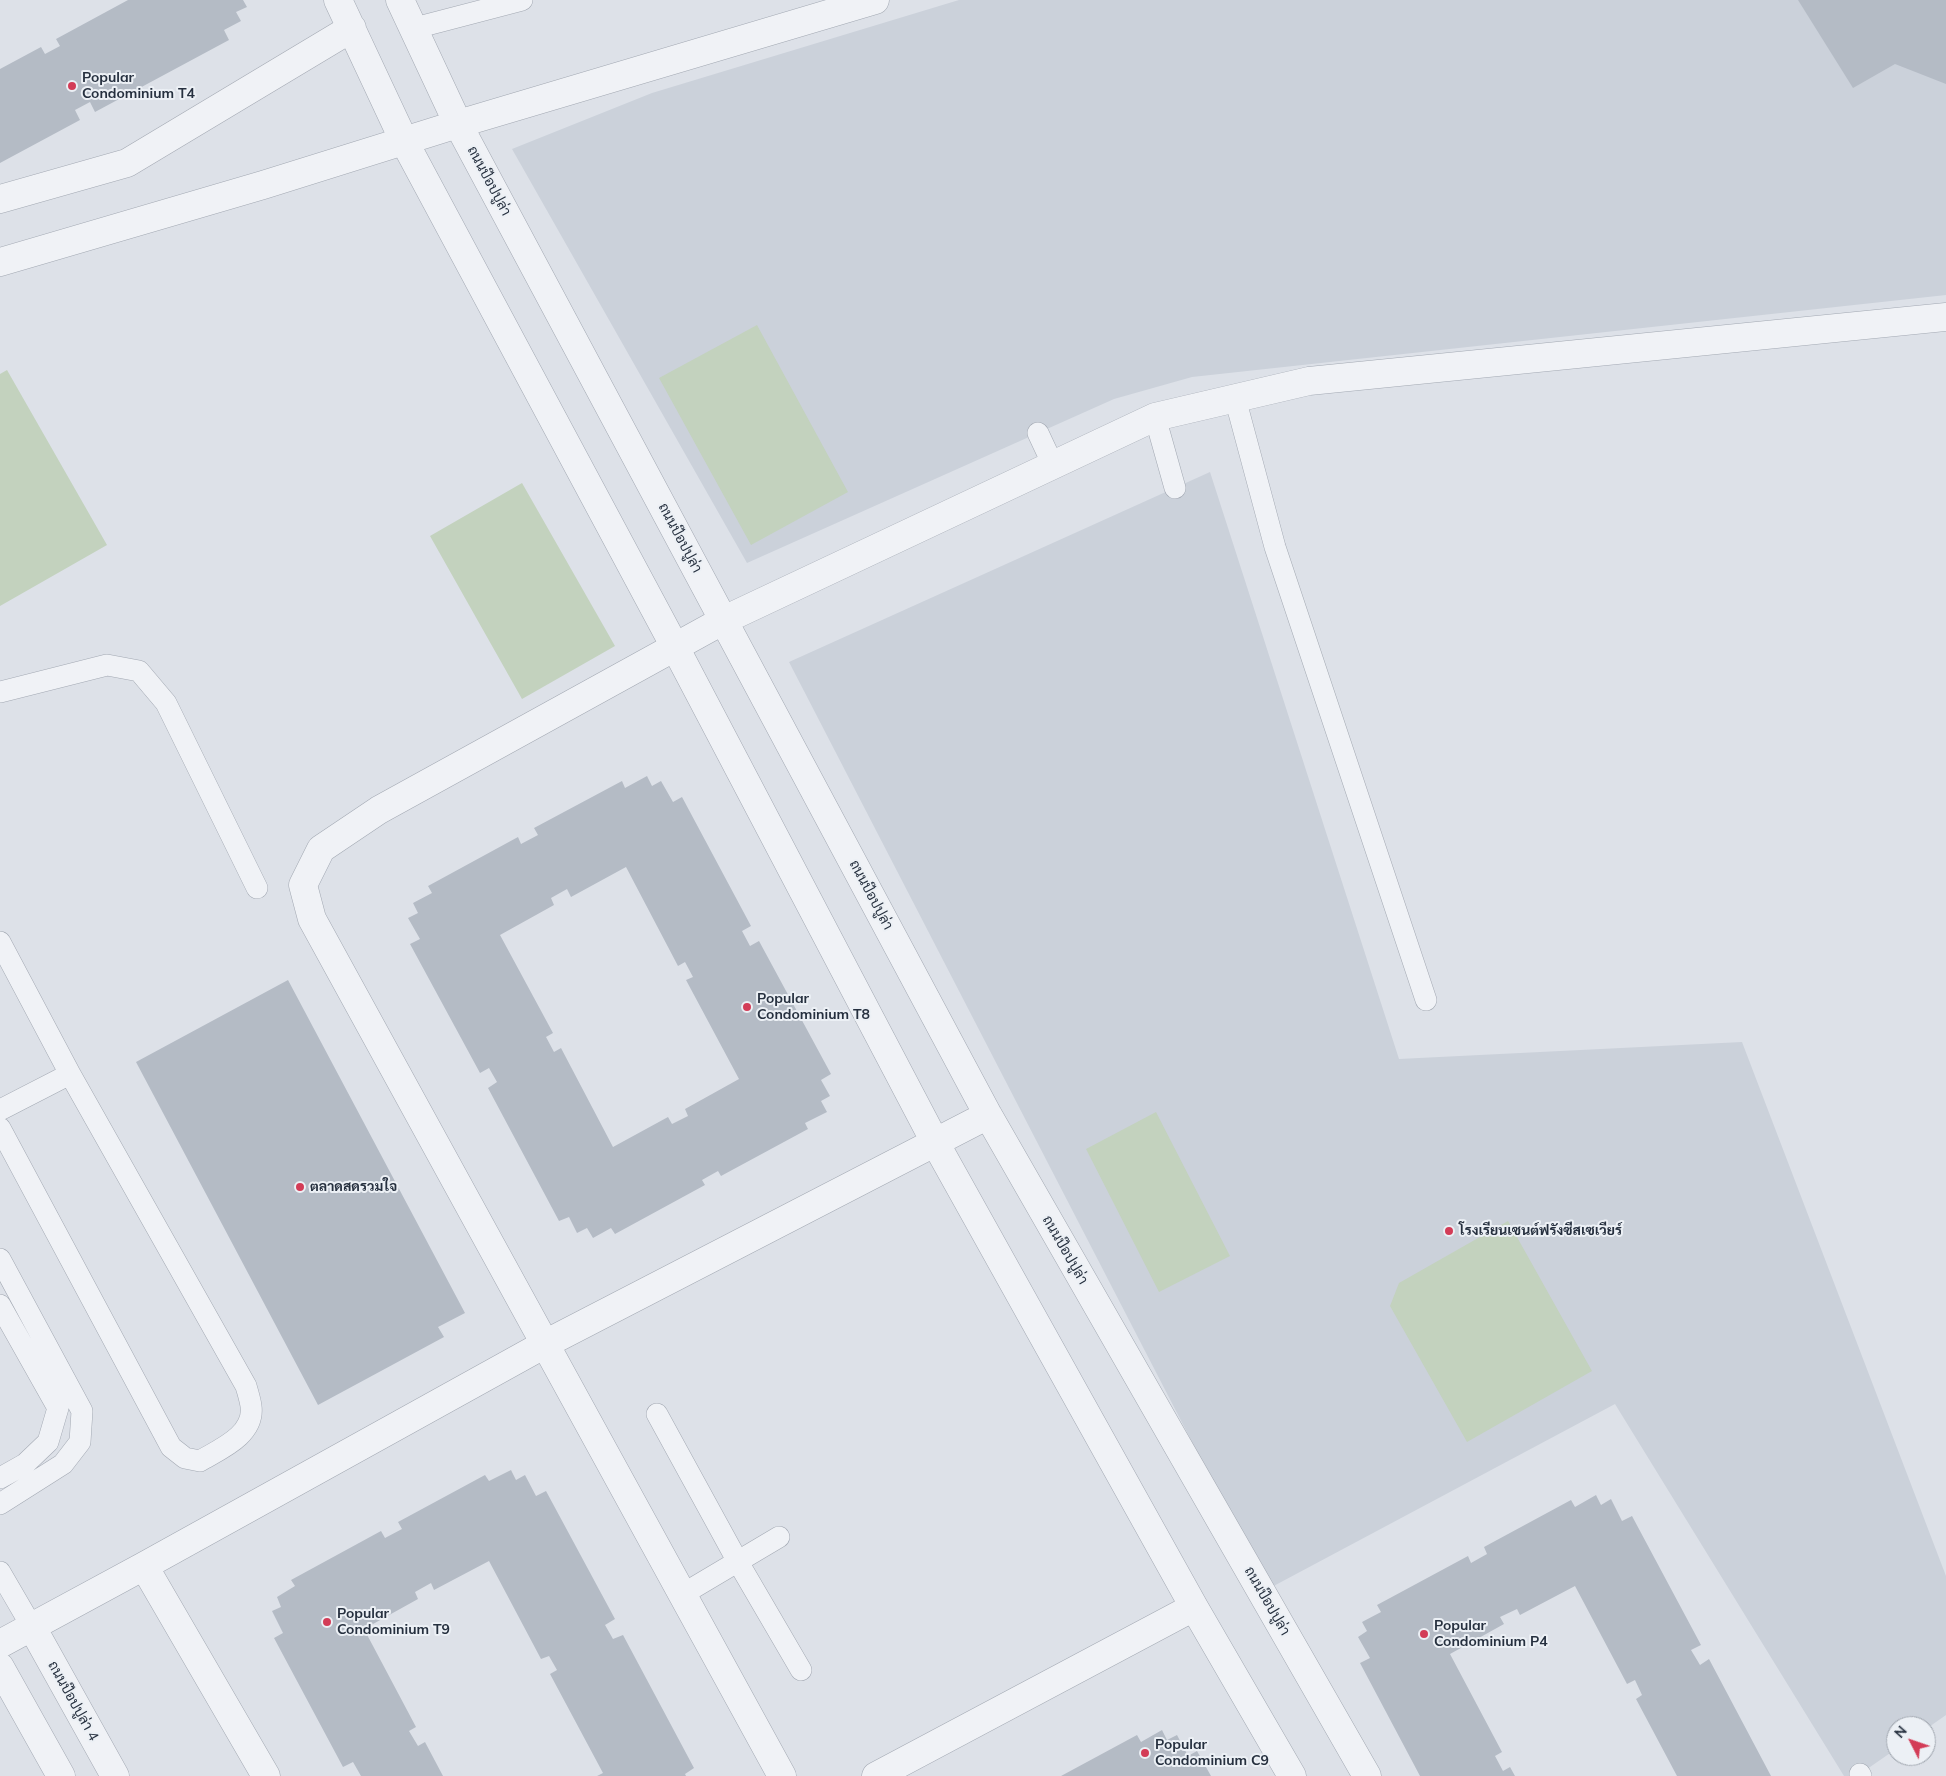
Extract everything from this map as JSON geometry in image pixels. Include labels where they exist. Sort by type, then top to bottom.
[{"type":"street","points":[[338,0],[404,141],[675,647],[936,1144],[1194,1606],[1292,1776]]},
{"type":"street","name":"ถนนป๊อปปูล่า","points":[[400,0],[415,28],[458,124],[988,1115],[1368,1776]]},
{"type":"street","points":[[0,262],[263,186],[458,124],[875,0]]},
{"type":"street","points":[[0,199],[127,163],[352,28]]},
{"type":"street","points":[[782,1776],[312,919],[303,885],[320,849],[380,810],[724,620],[1155,417],[1310,381],[1946,318]]},
{"type":"street","points":[[0,1644],[545,1344],[936,1144],[988,1115]]},
{"type":"street","points":[[144,1566],[266,1776]]},
{"type":"street","points":[[876,1776],[1194,1606]]},
{"type":"street","name":"ถนนป๊อปปูล่า 4","points":[[32,1627],[115,1776]]},
{"type":"street","points":[[0,1667],[61,1776]]},
{"type":"lane","points":[[415,28],[522,0]]},
{"type":"lane","points":[[1235,398],[1275,547],[1426,1000]]},
{"type":"lane","points":[[1155,417],[1175,488]]},
{"type":"lane","points":[[1038,433],[1053,465]]},
{"type":"lane","points":[[0,692],[106,666],[139,672],[166,703],[257,888]]},
{"type":"lane","points":[[0,942],[70,1074],[246,1386],[251,1407],[248,1425],[236,1439],[200,1461],[186,1458],[171,1447],[0,1128]]},
{"type":"lane","points":[[0,1110],[70,1074]]},
{"type":"lane","points":[[0,1259],[82,1410],[80,1442],[62,1464],[0,1504]]},
{"type":"lane","points":[[0,1478],[25,1464],[48,1442],[58,1408],[1,1308]]},
{"type":"lane","points":[[657,1414],[738,1562],[801,1670]]},
{"type":"lane","points":[[683,1594],[779,1537]]},
{"type":"lane","points":[[0,1572],[32,1627]]},
{"type":"shaded area","points":[[959,0],[1946,0],[1946,295],[1192,377],[1114,399],[747,563],[512,149],[652,93]]},
{"type":"shaded area","name":"โรงเรียนเซนต์ฟรังซีสเซเวียร์","points":[[1210,472],[1399,1059],[1742,1042],[1946,1576],[1946,1715],[1936,1722],[1936,1716],[1886,1716],[1886,1756],[1857,1776],[1844,1776],[1615,1404],[1268,1589],[789,662]]},
{"type":"green space","points":[[757,325],[848,492],[751,545],[659,378]]},
{"type":"green space","points":[[7,370],[107,545],[0,606],[0,374]]},
{"type":"green space","points":[[522,483],[615,646],[522,699],[430,536]]},
{"type":"green space","points":[[1156,1112],[1230,1256],[1159,1292],[1086,1149]]},
{"type":"green space","points":[[1508,1221],[1592,1371],[1467,1442],[1390,1306],[1399,1283]]},
{"type":"building","name":"Popular Condominium T4","points":[[128,0],[243,0],[247,7],[236,12],[241,21],[224,30],[229,40],[95,112],[90,102],[75,110],[80,120],[0,163],[0,69],[41,47],[45,54],[60,46],[56,39]]},
{"type":"building","points":[[1798,0],[1946,0],[1946,84],[1895,64],[1853,88]]},
{"type":"building","name":"Popular Condominium T8","points":[[647,776],[652,786],[661,781],[673,802],[682,797],[751,926],[742,931],[750,946],[759,941],[831,1074],[821,1080],[830,1096],[821,1101],[827,1112],[805,1123],[808,1129],[721,1176],[718,1171],[702,1180],[705,1185],[615,1234],[611,1228],[593,1238],[587,1228],[577,1233],[569,1217],[559,1221],[488,1088],[497,1082],[489,1068],[480,1073],[410,944],[420,939],[408,918],[418,913],[413,903],[432,893],[428,886],[518,837],[521,844],[538,835],[534,828],[622,781],[625,788]],"holes":[[[626,867],[678,966],[685,962],[693,977],[686,980],[739,1079],[685,1109],[688,1116],[672,1124],[668,1117],[613,1147],[561,1048],[554,1052],[546,1037],[553,1033],[500,935],[554,905],[551,898],[567,889],[571,897]]]},
{"type":"building","name":"ตลาดสดรวมใจ","points":[[288,980],[465,1313],[438,1327],[444,1337],[318,1405],[136,1062]]},
{"type":"building","name":"Popular Condominium T9","points":[[511,1470],[516,1480],[525,1475],[536,1496],[546,1491],[615,1619],[605,1625],[613,1639],[623,1635],[694,1768],[685,1774],[686,1776],[597,1776],[603,1773],[550,1674],[557,1670],[549,1656],[541,1659],[489,1561],[434,1590],[431,1583],[415,1592],[418,1599],[364,1629],[416,1727],[409,1731],[418,1746],[425,1742],[443,1776],[361,1776],[353,1762],[343,1767],[274,1638],[283,1633],[272,1611],[281,1607],[277,1597],[295,1586],[291,1580],[381,1531],[385,1538],[402,1529],[398,1522],[485,1475],[489,1481]]},
{"type":"building","name":"Popular Condominium P4","points":[[1596,1495],[1601,1505],[1611,1499],[1622,1521],[1632,1516],[1701,1645],[1691,1650],[1700,1665],[1709,1659],[1771,1776],[1677,1776],[1636,1699],[1642,1695],[1635,1680],[1627,1684],[1575,1586],[1520,1615],[1517,1609],[1500,1617],[1504,1624],[1450,1654],[1502,1752],[1495,1756],[1503,1771],[1510,1767],[1515,1776],[1420,1776],[1360,1663],[1370,1658],[1358,1637],[1367,1631],[1362,1622],[1381,1612],[1377,1605],[1468,1556],[1471,1563],[1487,1554],[1484,1547],[1571,1500],[1575,1507]]},
{"type":"building","name":"Popular Condominium C9","points":[[1162,1730],[1167,1740],[1177,1735],[1188,1756],[1197,1751],[1211,1776],[1061,1776],[1137,1735],[1141,1742]]},
{"type":"place","name":"Popular Condominium T4","points":[[72,86]]},
{"type":"place","name":"Popular Condominium T8","points":[[747,1007]]},
{"type":"place","name":"ตลาดสดรวมใจ","points":[[300,1187]]},
{"type":"place","name":"โรงเรียนเซนต์ฟรังซีสเซเวียร์","points":[[1449,1231]]},
{"type":"place","name":"Popular Condominium T9","points":[[327,1622]]},
{"type":"place","name":"Popular Condominium P4","points":[[1424,1634]]},
{"type":"place","name":"Popular Condominium C9","points":[[1145,1753]]}]
